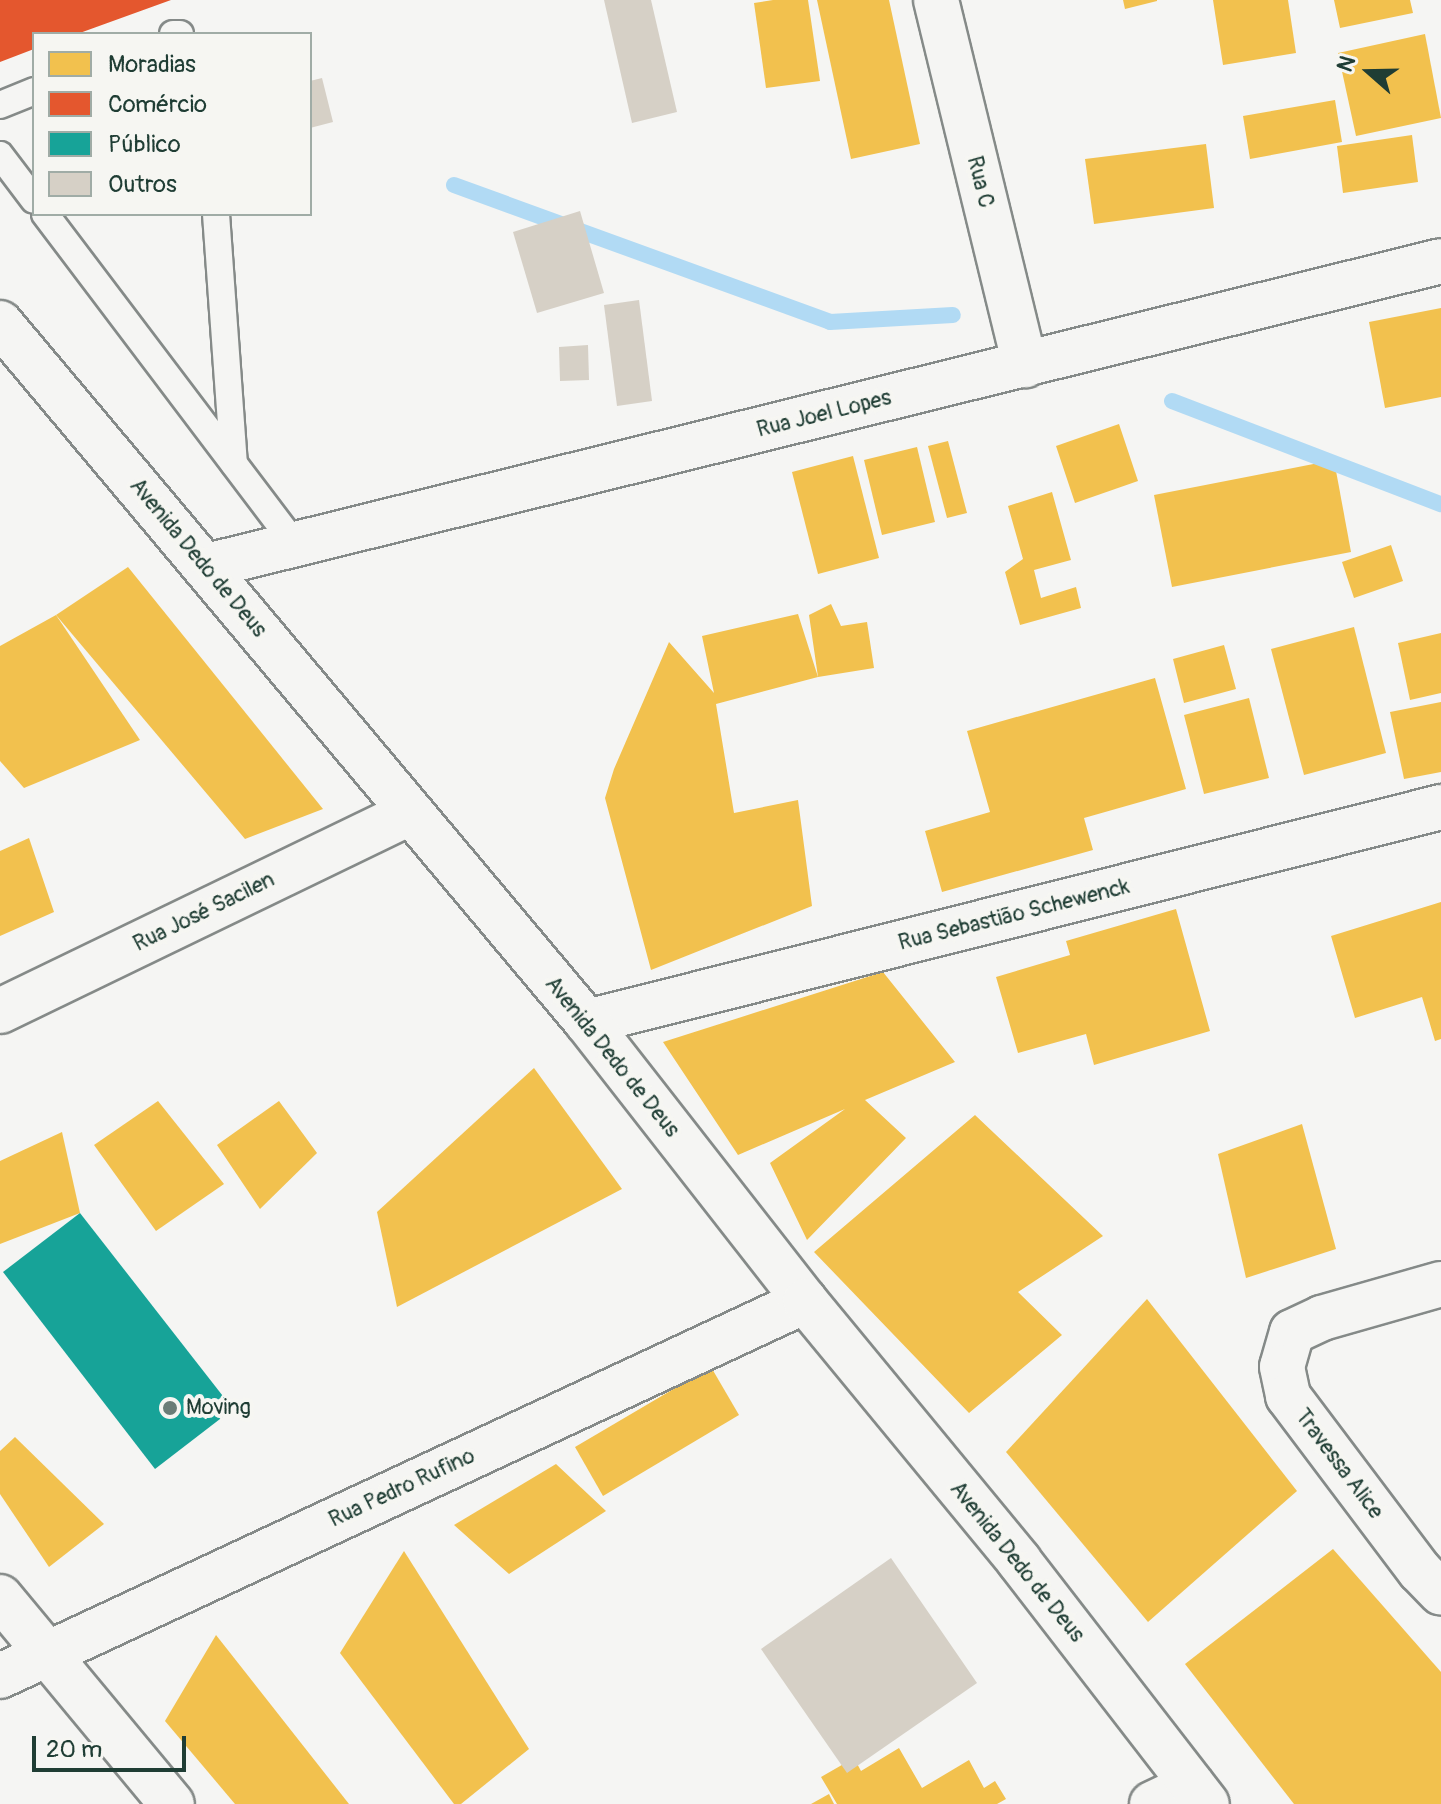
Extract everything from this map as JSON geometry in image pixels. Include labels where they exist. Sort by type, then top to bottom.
[{"type":"street","name":"Rua C","points":[[936,0],[1025,365]]},
{"type":"street","name":"Rua Joel Lopes","points":[[207,566],[1441,261]]},
{"type":"street","name":"Avenida Dedo de Deus","points":[[5,341],[207,566],[408,814],[587,1022],[805,1301],[1019,1561],[1199,1795]]},
{"type":"street","name":"Rua Sebastião Schewenck","points":[[587,1022],[1441,807]]},
{"type":"street","name":"Rua José Sacilen","points":[[0,1011],[408,814]]},
{"type":"street","name":"Travessa Alice","points":[[1441,1284],[1322,1318],[1292,1332],[1282,1367],[1288,1396],[1420,1571],[1441,1593]]},
{"type":"street","name":"Rua Pedro Rufino","points":[[0,1676],[805,1301]]},
{"type":"street","points":[[0,1597],[172,1804]]},
{"type":"street","points":[[1152,1804],[1199,1795]]},
{"type":"lane","points":[[0,105],[32,92]]},
{"type":"lane","points":[[0,155],[32,197]]},
{"type":"lane","points":[[47,216],[295,544]]},
{"type":"lane","points":[[216,216],[234,463]]},
{"type":"building: Moradias","points":[[808,0],[820,81],[766,88],[754,3]]},
{"type":"building: Moradias","points":[[817,0],[889,0],[920,144],[851,159]]},
{"type":"building: Moradias","points":[[1123,0],[1157,0],[1157,1],[1125,9]]},
{"type":"building: Moradias","points":[[1213,0],[1288,0],[1296,53],[1223,65]]},
{"type":"building: Moradias","points":[[1334,0],[1410,0],[1413,13],[1340,28]]},
{"type":"building: Moradias","points":[[1425,34],[1441,118],[1356,136],[1338,53]]},
{"type":"building: Moradias","points":[[1335,100],[1342,142],[1250,159],[1243,116]]},
{"type":"building: Moradias","points":[[1412,135],[1418,182],[1343,193],[1337,146]]},
{"type":"building: Moradias","points":[[1206,144],[1214,208],[1094,224],[1085,159]]},
{"type":"building: Moradias","points":[[1441,308],[1441,397],[1385,408],[1369,322]]},
{"type":"building: Moradias","points":[[1119,424],[1138,481],[1075,503],[1056,446]]},
{"type":"building: Moradias","points":[[948,441],[967,513],[947,518],[928,446]]},
{"type":"building: Moradias","points":[[917,447],[935,522],[882,535],[864,460]]},
{"type":"building: Moradias","points":[[853,456],[879,558],[818,574],[792,472]]},
{"type":"building: Moradias","points":[[1334,460],[1351,552],[1172,587],[1154,495]]},
{"type":"building: Moradias","points":[[1052,492],[1071,560],[1034,570],[1041,598],[1076,587],[1081,608],[1020,625],[1005,572],[1023,559],[1008,506]]},
{"type":"building: Moradias","points":[[1391,545],[1403,581],[1354,598],[1342,562]]},
{"type":"building: Moradias","points":[[128,567],[323,809],[245,839],[56,615]]},
{"type":"building: Moradias","points":[[831,604],[841,626],[867,622],[874,668],[818,677],[809,615]]},
{"type":"building: Moradias","points":[[798,614],[818,677],[716,704],[734,813],[798,800],[812,906],[651,970],[605,798],[614,769],[669,642],[714,693],[702,636]]},
{"type":"building: Moradias","points":[[56,615],[140,740],[24,788],[0,761],[0,646]]},
{"type":"building: Moradias","points":[[1354,627],[1386,753],[1304,775],[1271,649]]},
{"type":"building: Moradias","points":[[1441,633],[1441,693],[1410,700],[1398,643]]},
{"type":"building: Moradias","points":[[1224,645],[1236,689],[1184,703],[1173,659]]},
{"type":"building: Moradias","points":[[1155,678],[1186,789],[1084,818],[1093,850],[942,892],[925,831],[990,812],[967,731]]},
{"type":"building: Moradias","points":[[1249,698],[1269,778],[1204,794],[1184,715]]},
{"type":"building: Moradias","points":[[1441,702],[1441,772],[1404,779],[1390,712]]},
{"type":"building: Moradias","points":[[29,838],[54,912],[0,936],[0,851]]},
{"type":"building: Moradias","points":[[1441,902],[1441,1039],[1435,1041],[1422,997],[1355,1018],[1331,936]]},
{"type":"building: Moradias","points":[[1176,909],[1210,1031],[1094,1065],[1086,1034],[1018,1053],[996,977],[1070,955],[1066,941]]},
{"type":"building: Moradias","points":[[883,972],[955,1062],[865,1100],[906,1138],[807,1240],[770,1163],[845,1109],[738,1155],[663,1042]]},
{"type":"building: Moradias","points":[[534,1068],[622,1189],[397,1307],[377,1212]]},
{"type":"building: Moradias","points":[[158,1101],[224,1184],[156,1231],[94,1145]]},
{"type":"building: Moradias","points":[[279,1101],[317,1153],[260,1209],[217,1145]]},
{"type":"building: Moradias","points":[[975,1115],[1103,1236],[1018,1292],[1062,1335],[969,1413],[814,1252]]},
{"type":"building: Moradias","points":[[1302,1124],[1336,1249],[1246,1278],[1218,1154]]},
{"type":"building: Moradias","points":[[62,1132],[80,1213],[0,1244],[0,1161]]},
{"type":"building: Moradias","points":[[1147,1299],[1297,1491],[1148,1622],[1006,1452]]},
{"type":"building: Moradias","points":[[711,1367],[739,1415],[603,1496],[575,1447]]},
{"type":"building: Moradias","points":[[15,1437],[104,1524],[49,1567],[0,1494],[0,1451]]},
{"type":"building: Moradias","points":[[556,1464],[606,1511],[509,1574],[454,1525]]},
{"type":"building: Moradias","points":[[1333,1549],[1441,1672],[1441,1804],[1294,1804],[1185,1664]]},
{"type":"building: Moradias","points":[[404,1551],[529,1749],[461,1804],[454,1804],[340,1653]]},
{"type":"building: Moradias","points":[[216,1635],[349,1804],[235,1804],[165,1721]]},
{"type":"building: Moradias","points":[[899,1748],[922,1788],[969,1760],[984,1788],[995,1781],[1006,1799],[997,1804],[837,1804],[821,1777],[854,1758],[861,1771]]},
{"type":"building: Moradias","points":[[829,1794],[834,1804],[811,1804]]},
{"type":"building: Comércio","points":[[0,0],[171,0],[83,32],[32,32],[32,50],[0,62]]},
{"type":"building: Público","points":[[80,1213],[233,1409],[155,1469],[3,1272]]},
{"type":"building: Outros","points":[[604,0],[651,0],[677,112],[632,123]]},
{"type":"building: Outros","points":[[322,78],[333,122],[312,127],[312,80]]},
{"type":"building: Outros","points":[[580,211],[604,293],[537,313],[513,232]]},
{"type":"building: Outros","points":[[639,300],[652,401],[617,406],[604,305]]},
{"type":"building: Outros","points":[[588,345],[589,380],[560,381],[559,347]]},
{"type":"building: Outros","points":[[891,1558],[977,1683],[847,1773],[761,1649]]},
{"type":"waterway","points":[[454,185],[830,322],[953,315]]},
{"type":"waterway","points":[[1172,401],[1441,504]]},
{"type":"place","name":"Moving","points":[[170,1408]]}]
